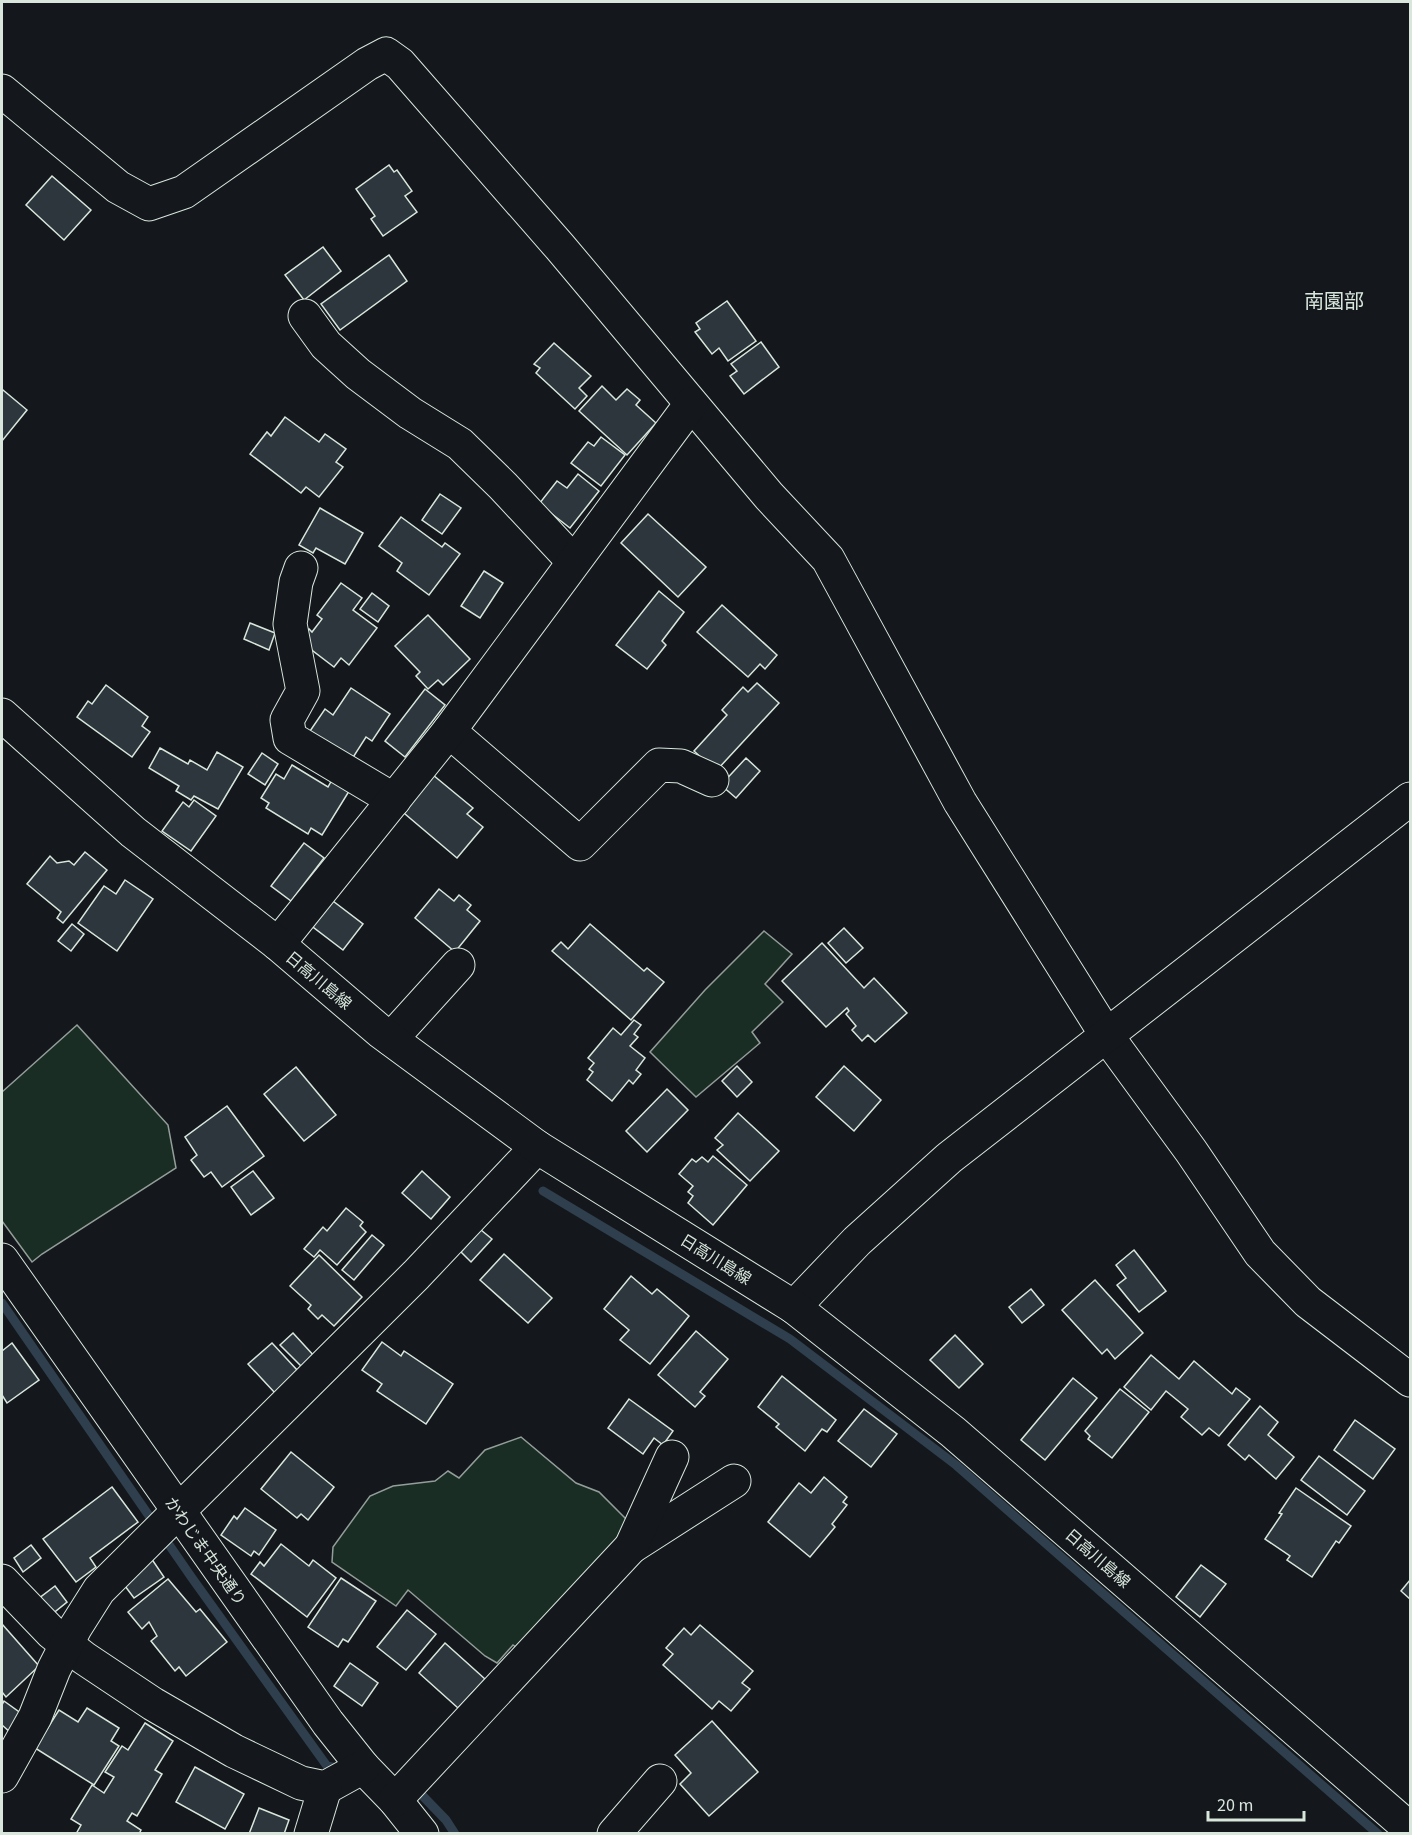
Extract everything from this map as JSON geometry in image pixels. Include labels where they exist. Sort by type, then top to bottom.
[{"type":"street","points":[[2,91],[110,181],[149,204],[184,192],[367,64],[386,54],[400,64],[560,247],[769,496],[828,559],[960,802],[1107,1036],[1191,1151],[1260,1252],[1308,1302],[1410,1380]]},
{"type":"street","points":[[304,316],[326,345],[358,374],[410,413],[460,444],[573,561]]},
{"type":"street","points":[[278,944],[449,731],[691,404]]},
{"type":"street","points":[[301,568],[296,582],[290,624],[303,691],[287,720],[290,738],[394,800]]},
{"type":"street","name":"日高川島線","points":[[2,715],[133,832],[278,944],[391,1039],[537,1147],[794,1307],[953,1432],[1410,1829]]},
{"type":"street","points":[[449,731],[580,844],[659,765],[681,766],[711,780]]},
{"type":"street","points":[[794,1307],[857,1241],[949,1158],[1410,799]]},
{"type":"street","points":[[391,1039],[458,964]]},
{"type":"street","points":[[2,1776],[35,1717],[54,1669],[99,1590],[416,1275],[537,1147]]},
{"type":"street","name":"かわじま中央通り","points":[[2,1260],[328,1723],[363,1767],[395,1800],[422,1833]]},
{"type":"street","points":[[631,1547],[672,1458]]},
{"type":"street","points":[[395,1800],[631,1547],[734,1481]]},
{"type":"street","points":[[2,1581],[52,1633],[67,1645],[153,1704],[234,1751],[301,1783],[326,1788],[363,1767]]},
{"type":"street","points":[[614,1833],[660,1780]]},
{"type":"street","points":[[311,1833],[326,1788]]},
{"type":"green space","points":[[764,931],[792,954],[765,984],[783,1002],[752,1032],[760,1043],[696,1097],[650,1052],[705,990]]},
{"type":"green space","points":[[77,1025],[168,1125],[176,1168],[32,1262],[2,1221],[2,1092]]},
{"type":"green space","points":[[521,1437],[576,1483],[599,1492],[628,1521],[626,1534],[524,1653],[513,1645],[497,1663],[485,1656],[408,1590],[396,1606],[332,1562],[333,1547],[370,1496],[393,1486],[435,1481],[448,1471],[459,1478],[485,1450]]},
{"type":"building","points":[[389,165],[394,172],[397,170],[412,191],[405,196],[417,212],[383,236],[371,219],[375,216],[356,189]]},
{"type":"building","points":[[52,176],[91,210],[64,240],[26,205]]},
{"type":"building","points":[[323,247],[341,271],[304,300],[285,275]]},
{"type":"building","points":[[389,255],[407,281],[340,330],[321,304]]},
{"type":"building","points":[[727,301],[756,341],[728,361],[719,348],[712,354],[695,332],[700,329],[696,323]]},
{"type":"building","points":[[761,342],[779,367],[744,394],[730,376],[737,371],[731,364]]},
{"type":"building","points":[[554,343],[591,376],[579,388],[587,396],[575,409],[536,373],[540,368],[534,364]]},
{"type":"building","points":[[602,386],[616,400],[627,389],[640,400],[636,405],[656,423],[627,455],[579,411]]},
{"type":"building","points":[[3,390],[27,410],[2,441],[2,392]]},
{"type":"building","points":[[285,417],[319,442],[325,434],[346,449],[336,462],[343,467],[319,497],[306,487],[301,493],[250,454],[267,432],[271,436]]},
{"type":"building","points":[[601,437],[625,455],[601,486],[571,463],[588,442],[594,446]]},
{"type":"building","points":[[578,474],[599,491],[570,528],[539,504],[557,481],[567,488]]},
{"type":"building","points":[[440,494],[461,508],[442,534],[422,520]]},
{"type":"building","points":[[320,508],[363,533],[345,564],[316,548],[313,553],[299,545]]},
{"type":"building","points":[[648,514],[706,567],[678,597],[621,543]]},
{"type":"building","points":[[401,517],[442,547],[445,543],[460,554],[429,595],[397,571],[402,563],[379,546]]},
{"type":"building","points":[[484,571],[503,583],[480,618],[461,606]]},
{"type":"building","points":[[341,583],[362,598],[353,610],[377,628],[349,665],[341,658],[334,667],[300,641],[309,629],[312,632],[322,619],[317,615]]},
{"type":"building","points":[[659,591],[684,612],[662,641],[666,645],[647,669],[616,645]]},
{"type":"building","points":[[372,593],[389,606],[378,622],[360,609]]},
{"type":"building","points":[[722,605],[777,655],[765,669],[760,664],[748,677],[697,632]]},
{"type":"building","points":[[428,615],[470,659],[443,685],[438,680],[428,689],[416,676],[420,672],[395,646]]},
{"type":"building","points":[[250,623],[275,633],[269,650],[244,639]]},
{"type":"building","points":[[757,683],[779,703],[716,771],[694,751],[727,715],[722,710],[743,687],[748,692]]},
{"type":"building","points":[[106,685],[148,717],[142,726],[150,732],[132,757],[77,717],[88,701],[92,704]]},
{"type":"building","points":[[351,688],[390,714],[372,741],[366,737],[352,759],[310,731],[325,709],[333,715]]},
{"type":"building","points":[[425,689],[445,705],[405,757],[385,741]]},
{"type":"building","points":[[160,748],[188,764],[190,760],[207,770],[217,752],[243,767],[218,809],[194,796],[191,800],[176,791],[179,786],[149,768]]},
{"type":"building","points":[[262,753],[278,764],[265,785],[248,774]]},
{"type":"building","points":[[746,758],[760,771],[736,798],[721,785]]},
{"type":"building","points":[[292,765],[328,787],[333,778],[351,788],[322,835],[311,828],[308,834],[266,808],[269,803],[261,798],[276,774],[284,779]]},
{"type":"building","points":[[433,775],[473,808],[467,814],[483,827],[457,858],[398,808]]},
{"type":"building","points":[[194,800],[216,816],[191,851],[162,831],[183,802],[189,807]]},
{"type":"building","points":[[304,843],[324,858],[291,901],[271,886]]},
{"type":"building","points":[[85,852],[107,870],[63,923],[57,918],[61,912],[27,884],[50,856],[57,863],[69,861],[74,865]]},
{"type":"building","points":[[125,880],[153,899],[117,951],[78,923],[104,886],[116,894]]},
{"type":"building","points":[[439,889],[454,901],[459,895],[471,905],[467,910],[480,921],[455,952],[415,918]]},
{"type":"building","points":[[329,898],[363,924],[343,950],[309,924]]},
{"type":"building","points":[[72,924],[84,934],[71,951],[58,941]]},
{"type":"building","points":[[590,924],[644,971],[647,968],[664,982],[631,1020],[552,951],[561,942],[568,949]]},
{"type":"building","points":[[844,928],[863,948],[846,963],[828,943]]},
{"type":"building","points":[[822,943],[864,988],[874,978],[907,1013],[875,1042],[868,1035],[862,1041],[852,1030],[856,1026],[846,1014],[849,1011],[847,1008],[826,1027],[782,981]]},
{"type":"building","points":[[634,1020],[641,1025],[634,1034],[638,1037],[630,1046],[645,1058],[636,1070],[641,1074],[633,1084],[629,1080],[612,1101],[587,1080],[593,1072],[589,1069],[594,1063],[588,1058],[613,1028],[621,1035]]},
{"type":"building","points":[[737,1066],[752,1082],[737,1097],[722,1081]]},
{"type":"building","points":[[844,1066],[881,1100],[854,1131],[816,1097]]},
{"type":"building","points":[[296,1067],[336,1115],[304,1141],[264,1094]]},
{"type":"building","points":[[667,1089],[688,1110],[647,1152],[626,1131]]},
{"type":"building","points":[[227,1106],[264,1156],[222,1187],[211,1172],[204,1177],[191,1160],[197,1155],[185,1137]]},
{"type":"building","points":[[738,1113],[779,1151],[750,1181],[717,1150],[723,1145],[715,1138]]},
{"type":"building","points":[[713,1156],[747,1185],[713,1225],[688,1203],[693,1196],[688,1192],[693,1186],[679,1174],[692,1159],[696,1162],[702,1157],[708,1162]]},
{"type":"building","points":[[253,1171],[274,1198],[251,1215],[231,1187]]},
{"type":"building","points":[[422,1171],[450,1197],[431,1219],[402,1193]]},
{"type":"building","points":[[346,1208],[363,1222],[360,1226],[366,1232],[337,1265],[320,1250],[314,1257],[304,1249],[323,1227],[327,1231]]},
{"type":"building","points":[[481,1230],[492,1239],[471,1262],[461,1252]]},
{"type":"building","points":[[372,1235],[384,1245],[354,1280],[342,1270]]},
{"type":"building","points":[[1134,1250],[1166,1291],[1139,1312],[1117,1285],[1126,1278],[1116,1265]]},
{"type":"building","points":[[504,1254],[552,1298],[528,1323],[480,1280]]},
{"type":"building","points":[[319,1255],[362,1297],[334,1326],[322,1315],[318,1319],[308,1309],[311,1305],[290,1286]]},
{"type":"building","points":[[631,1276],[652,1294],[657,1289],[689,1316],[650,1364],[620,1340],[629,1330],[604,1309]]},
{"type":"building","points":[[1095,1280],[1143,1333],[1115,1359],[1107,1349],[1102,1354],[1062,1310]]},
{"type":"building","points":[[1031,1289],[1044,1305],[1022,1323],[1009,1307]]},
{"type":"building","points":[[696,1331],[728,1359],[700,1392],[705,1396],[695,1407],[658,1375]]},
{"type":"building","points":[[293,1333],[315,1357],[303,1368],[280,1345]]},
{"type":"building","points":[[955,1335],[983,1364],[959,1388],[930,1360]]},
{"type":"building","points":[[382,1342],[401,1356],[404,1351],[453,1384],[426,1424],[377,1391],[382,1384],[362,1370]]},
{"type":"building","points":[[12,1343],[39,1380],[7,1403],[2,1395],[2,1351]]},
{"type":"building","points":[[272,1343],[298,1371],[275,1393],[248,1364]]},
{"type":"building","points":[[1151,1355],[1179,1379],[1194,1361],[1232,1394],[1236,1388],[1250,1399],[1219,1436],[1209,1428],[1202,1435],[1181,1417],[1188,1409],[1166,1391],[1151,1410],[1124,1387]]},
{"type":"building","points":[[782,1376],[836,1420],[827,1432],[822,1429],[805,1451],[776,1427],[779,1424],[758,1407]]},
{"type":"building","points":[[1073,1378],[1097,1398],[1045,1460],[1021,1440]]},
{"type":"building","points":[[1120,1389],[1149,1412],[1112,1458],[1088,1439],[1090,1436],[1085,1431]]},
{"type":"building","points":[[629,1399],[673,1431],[663,1445],[654,1438],[643,1454],[608,1428]]},
{"type":"building","points":[[1260,1406],[1278,1422],[1268,1435],[1294,1457],[1276,1479],[1249,1455],[1245,1460],[1228,1445]]},
{"type":"building","points":[[864,1409],[897,1434],[871,1467],[838,1441]]},
{"type":"building","points":[[1355,1420],[1395,1449],[1373,1479],[1334,1450]]},
{"type":"building","points":[[291,1452],[334,1487],[308,1520],[301,1514],[297,1518],[261,1489]]},
{"type":"building","points":[[1319,1456],[1365,1491],[1347,1515],[1301,1480]]},
{"type":"building","points":[[824,1477],[847,1497],[843,1502],[847,1505],[832,1524],[835,1527],[810,1557],[768,1522],[799,1483],[811,1493]]},
{"type":"building","points":[[112,1487],[138,1522],[90,1558],[96,1567],[76,1582],[43,1539]]},
{"type":"building","points":[[1296,1488],[1351,1526],[1339,1543],[1336,1541],[1312,1577],[1287,1560],[1290,1556],[1265,1539]]},
{"type":"building","points":[[245,1508],[276,1530],[259,1555],[254,1551],[251,1556],[221,1535],[234,1516],[237,1519]]},
{"type":"building","points":[[281,1544],[309,1566],[313,1560],[336,1578],[307,1617],[251,1574],[260,1562],[264,1566]]},
{"type":"building","points":[[31,1545],[41,1558],[23,1572],[14,1558]]},
{"type":"building","points":[[149,1555],[164,1577],[134,1598],[122,1582]]},
{"type":"building","points":[[1201,1565],[1226,1584],[1200,1617],[1176,1597]]},
{"type":"building","points":[[341,1578],[376,1601],[348,1642],[343,1639],[338,1647],[308,1627]]},
{"type":"building","points":[[168,1579],[196,1612],[200,1609],[227,1642],[186,1676],[179,1667],[175,1671],[151,1641],[157,1636],[149,1622],[142,1629],[128,1612]]},
{"type":"building","points":[[1410,1580],[1410,1599],[1401,1591]]},
{"type":"building","points":[[55,1586],[67,1602],[51,1615],[38,1599]]},
{"type":"building","points":[[407,1610],[436,1634],[406,1670],[377,1647]]},
{"type":"building","points":[[2,1624],[39,1666],[6,1697],[2,1692]]},
{"type":"building","points":[[700,1625],[753,1671],[742,1683],[750,1689],[731,1711],[719,1701],[712,1709],[663,1665],[673,1654],[666,1648],[684,1628],[691,1635]]},
{"type":"building","points":[[445,1643],[485,1679],[458,1708],[419,1673]]},
{"type":"building","points":[[350,1663],[378,1683],[362,1706],[334,1686]]},
{"type":"building","points":[[4,1701],[22,1714],[10,1732],[2,1725]]},
{"type":"building","points":[[87,1708],[119,1728],[111,1741],[119,1746],[94,1785],[35,1748],[59,1710],[78,1722]]},
{"type":"building","points":[[712,1721],[758,1772],[709,1816],[680,1784],[691,1773],[675,1755]]},
{"type":"building","points":[[145,1723],[173,1741],[155,1770],[162,1774],[137,1816],[132,1813],[127,1821],[141,1830],[139,1834],[76,1834],[81,1825],[71,1819],[92,1785],[104,1793],[114,1777],[105,1772],[122,1746],[128,1750]]},
{"type":"building","points":[[195,1767],[244,1794],[225,1829],[176,1802]]},
{"type":"building","points":[[259,1808],[289,1820],[284,1834],[249,1834]]},
{"type":"waterway","points":[[543,1191],[790,1339],[956,1465],[1378,1834]]},
{"type":"waterway","points":[[2,1303],[192,1578],[327,1766],[341,1769]]},
{"type":"waterway","points":[[414,1787],[446,1820],[455,1834]]},
{"type":"district","name":"南園部","points":[[1334,301]]}]
